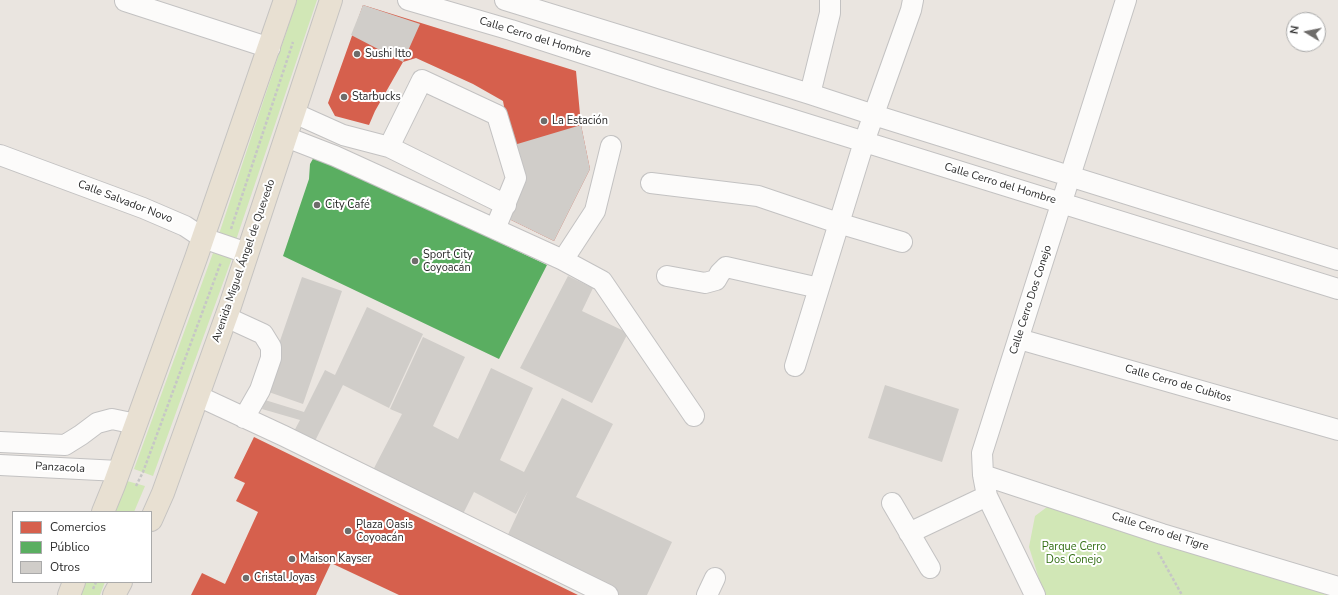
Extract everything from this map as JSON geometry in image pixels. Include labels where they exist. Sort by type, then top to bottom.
[{"type":"main road","points":[[103,511],[203,238],[270,48],[285,0]]},
{"type":"main road","name":"Avenida Miguel Ángel de Quevedo","points":[[152,518],[157,509],[226,317],[331,0]]},
{"type":"main road","points":[[68,595],[74,583]]},
{"type":"main road","points":[[114,595],[120,583]]},
{"type":"street","points":[[125,0],[270,48]]},
{"type":"street","name":"Calle Cerro del Hombre","points":[[408,0],[512,30],[662,79],[1338,289]]},
{"type":"street","points":[[505,0],[1338,260]]},
{"type":"street","points":[[810,94],[830,13],[830,0]]},
{"type":"street","name":"Calle Cerro Dos Conejo","points":[[1035,595],[987,496],[983,475],[982,453],[1126,0]]},
{"type":"street","points":[[794,366],[864,142],[912,5]]},
{"type":"street","points":[[662,79],[671,52]]},
{"type":"street","points":[[389,147],[422,80],[497,115],[516,178],[495,229]]},
{"type":"street","points":[[294,114],[344,135],[389,147],[506,205]]},
{"type":"street","points":[[286,137],[335,156],[563,260],[602,281],[694,416]]},
{"type":"street","points":[[563,260],[595,211],[611,146]]},
{"type":"street","name":"Calle Salvador Novo","points":[[0,155],[168,218],[185,226],[203,238],[247,253]]},
{"type":"street","points":[[651,183],[758,196],[838,223],[902,242]]},
{"type":"street","points":[[667,276],[705,283],[716,280],[726,267],[819,288]]},
{"type":"street","points":[[226,317],[263,334],[272,347],[271,358],[260,390],[244,418]]},
{"type":"street","name":"Calle Cerro de Cubitos","points":[[1019,339],[1338,430]]},
{"type":"street","points":[[198,396],[284,436],[608,595]]},
{"type":"street","points":[[0,442],[65,445],[82,435],[97,423],[112,419],[136,424]]},
{"type":"street","name":"Panzacola","points":[[0,465],[119,471]]},
{"type":"street","name":"Calle Cerro del Tigre","points":[[983,475],[1162,534],[1338,588]]},
{"type":"street","points":[[909,533],[987,496]]},
{"type":"street","points":[[892,504],[930,568]]},
{"type":"path","points":[[143,472],[226,246],[294,38]]},
{"type":"path","points":[[1162,534],[1157,550],[1182,595]]},
{"type":"green space","points":[[297,0],[317,0],[235,243],[218,237]]},
{"type":"green space","points":[[213,253],[232,258],[153,476],[134,469]]},
{"type":"green space","points":[[127,481],[145,486],[134,511],[115,511]]},
{"type":"green space","name":"Parque Cerro Dos Conejo","points":[[1051,504],[1336,595],[1044,595],[1029,547],[1035,516]]},
{"type":"green space","points":[[86,583],[105,583],[100,595],[81,595]]},
{"type":"building: Comercios","name":"La Estación","points":[[363,5],[576,71],[581,125],[590,169],[554,241],[509,219],[508,128],[503,101],[473,84],[416,58],[403,62],[375,111],[369,125],[335,116],[328,103]]},
{"type":"building: Comercios","name":"Plaza Oasis Coyoacán","points":[[254,437],[578,595],[399,595],[331,563],[316,595],[191,595],[202,573],[225,584],[258,512],[236,501],[245,483],[234,478]]},
{"type":"building: Público","name":"Sport City Coyoacán","points":[[314,157],[365,179],[547,265],[499,359],[283,256],[309,179],[310,164]]},
{"type":"building: Otros","points":[[363,5],[420,24],[403,62],[351,35]]},
{"type":"building: Otros","points":[[581,125],[590,169],[554,241],[509,219],[514,145]]},
{"type":"building: Otros","points":[[568,276],[593,288],[582,311],[628,333],[592,403],[520,368]]},
{"type":"building: Otros","points":[[302,277],[342,291],[303,404],[263,390]]},
{"type":"building: Otros","points":[[367,307],[423,334],[389,408],[343,385],[313,445],[292,435],[300,420],[262,409],[265,400],[304,412],[325,370],[335,375]]},
{"type":"building: Otros","points":[[423,337],[465,357],[433,426],[458,439],[491,368],[533,388],[500,460],[524,472],[562,398],[613,424],[576,497],[672,542],[647,595],[618,595],[505,541],[528,491],[516,514],[474,492],[460,520],[371,474],[402,414],[390,409]]},
{"type":"building: Otros","points":[[885,385],[959,409],[942,462],[868,438]]},
{"type":"place","name":"Sushi Itto","points":[[357,54]]},
{"type":"place","name":"Starbucks","points":[[344,97]]},
{"type":"place","name":"La Estación","points":[[544,121]]},
{"type":"place","name":"City Café","points":[[317,205]]},
{"type":"place","name":"Sport City Coyoacán","points":[[415,261]]},
{"type":"place","name":"Plaza Oasis Coyoacán","points":[[348,531]]},
{"type":"place","name":"Maison Kayser","points":[[292,559]]},
{"type":"place","name":"Cristal Joyas","points":[[246,578]]}]
